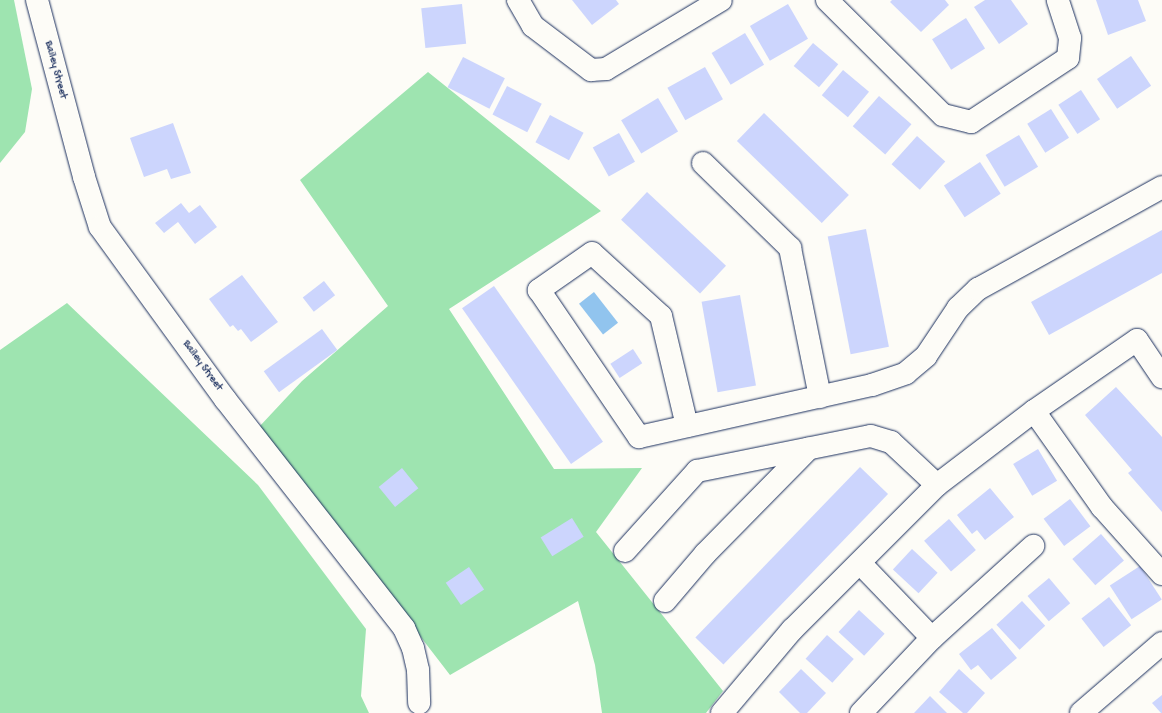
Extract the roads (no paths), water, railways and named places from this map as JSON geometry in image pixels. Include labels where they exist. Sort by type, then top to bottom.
[{"type":"street","name":"Bailey Street","points":[[37,0],[84,177],[100,227],[225,398],[404,628],[413,648],[418,670],[419,703]]},
{"type":"street","points":[[518,0],[533,26],[591,70],[606,69],[721,0]]},
{"type":"street","points":[[827,0],[943,116],[970,122],[1068,58],[1070,38],[1058,0]]},
{"type":"street","points":[[703,163],[790,248],[820,397]]},
{"type":"street","points":[[687,426],[661,316],[592,253],[539,290],[639,437],[872,385],[906,373],[926,356],[958,308],[978,289],[1162,187]]},
{"type":"street","points":[[732,709],[792,630],[937,485],[1034,411],[1137,340],[1162,377]]},
{"type":"street","points":[[1034,411],[1102,507],[1162,574]]},
{"type":"street","points":[[625,551],[697,471],[871,436],[891,442],[937,485]]},
{"type":"street","points":[[665,601],[705,554],[809,448]]},
{"type":"street","points":[[861,713],[932,638],[1033,546]]},
{"type":"street","points":[[860,563],[932,638]]},
{"type":"street","points":[[1081,713],[1162,643]]},
{"type":"water","points":[[594,292],[618,323],[603,334],[579,304]]}]
